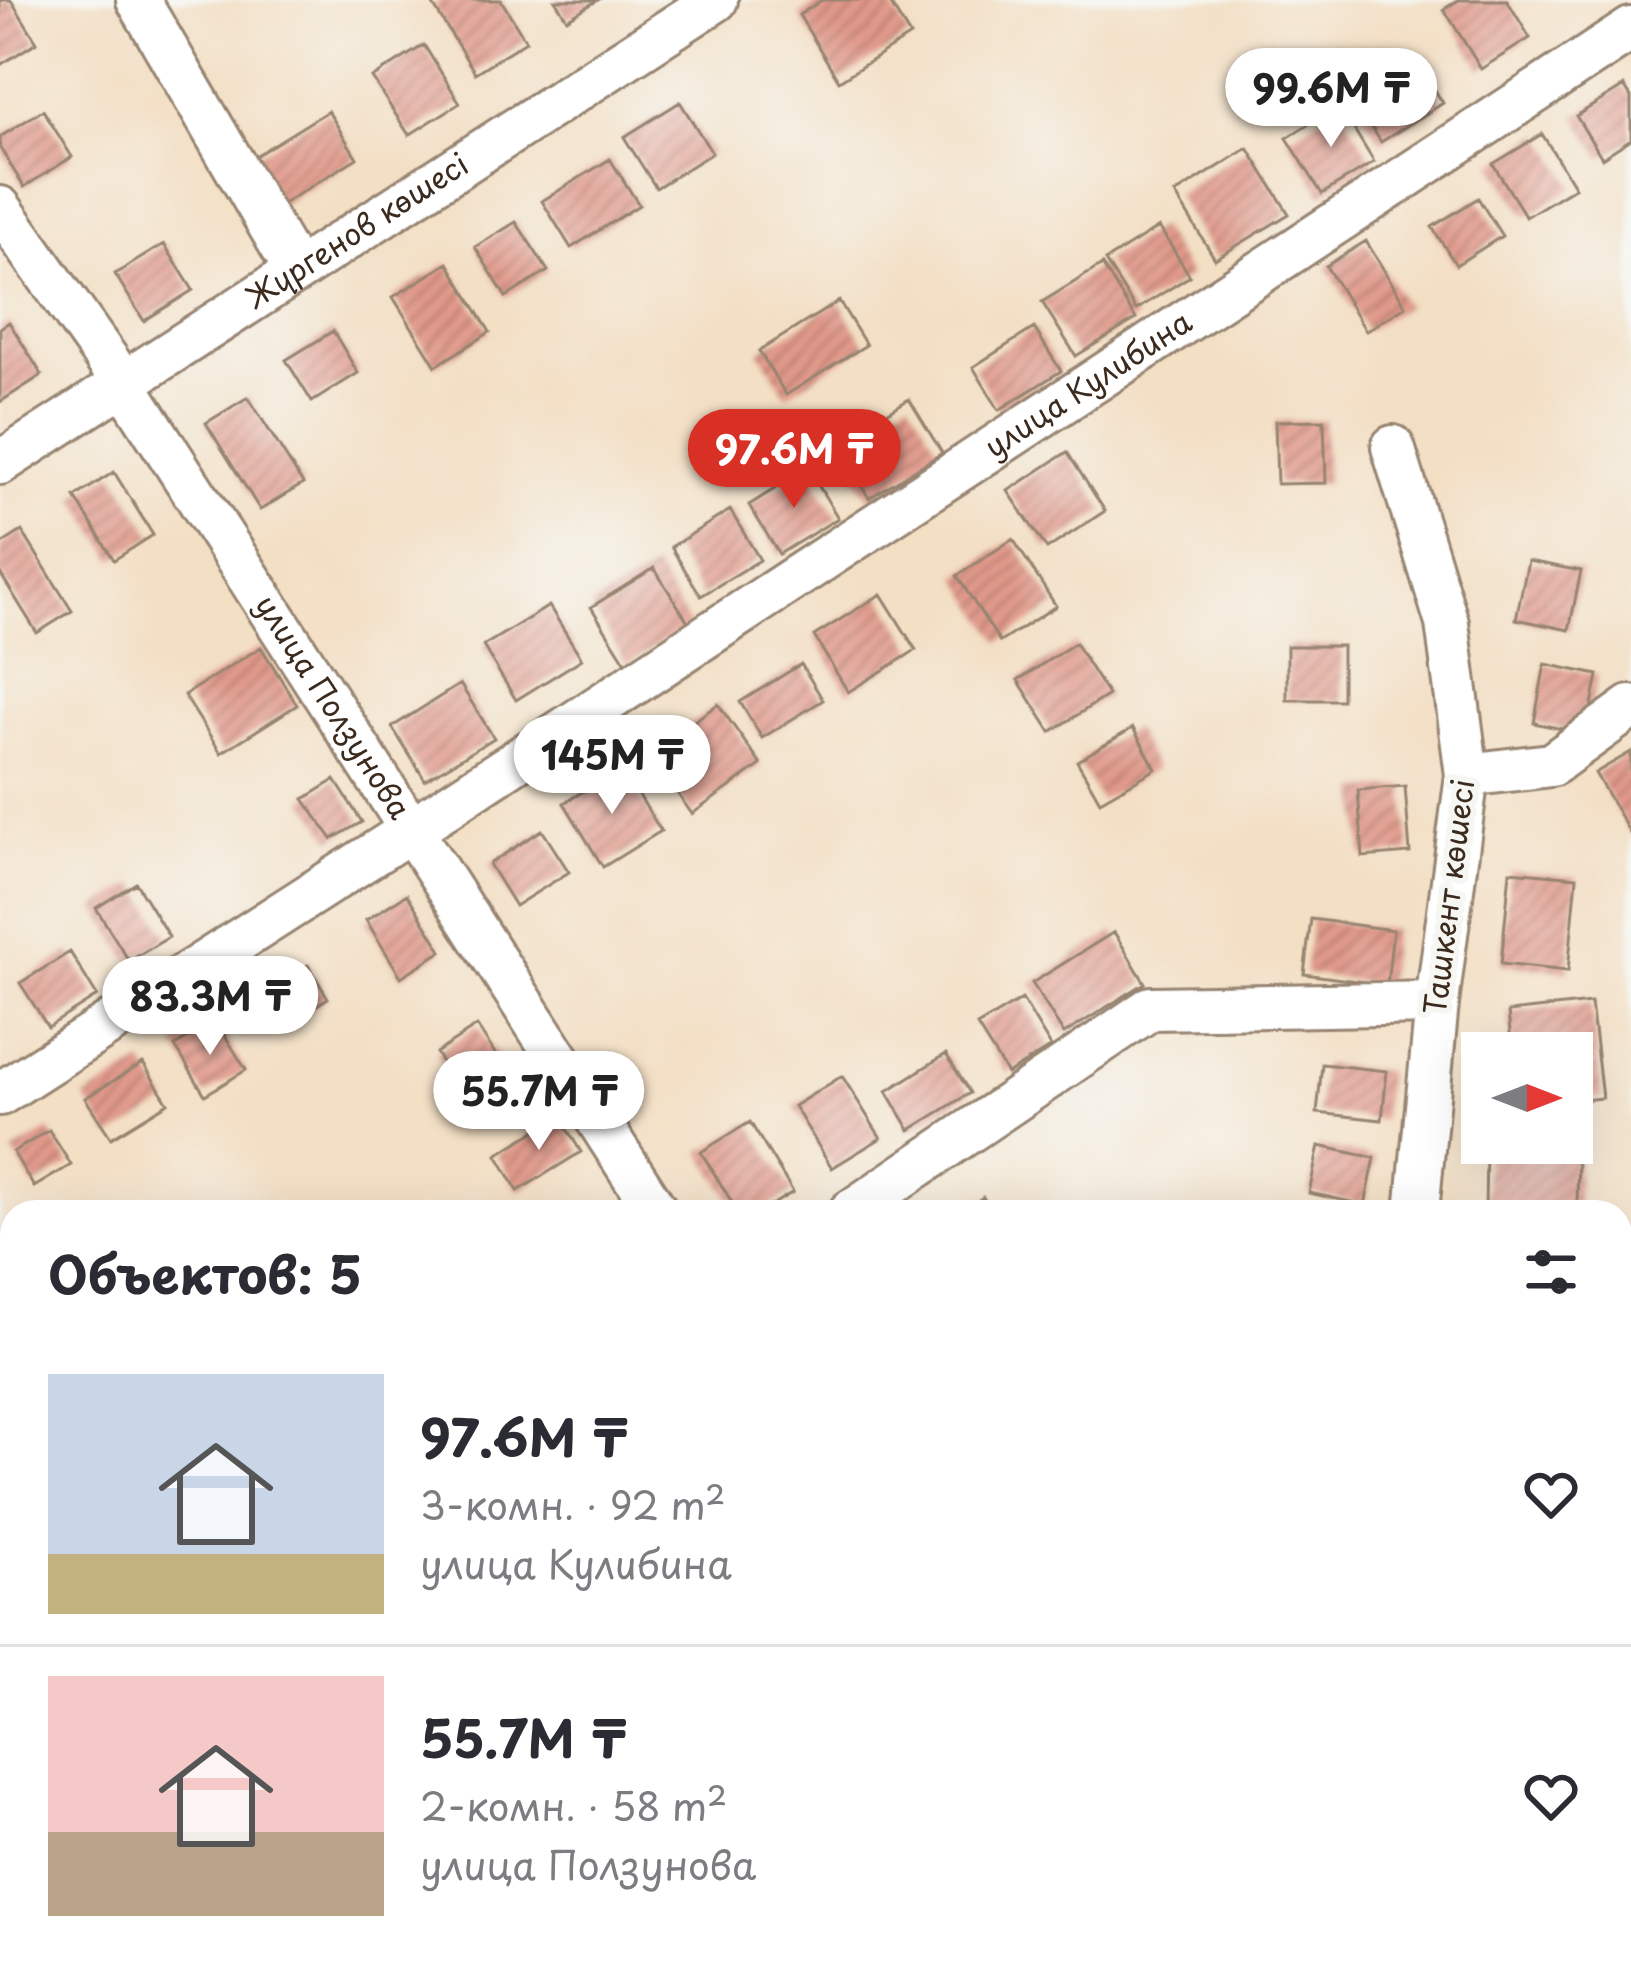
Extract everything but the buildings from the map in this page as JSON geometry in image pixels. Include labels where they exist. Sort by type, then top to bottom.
[{"type":"street","points":[[138,0],[296,271]]},
{"type":"street","name":"Жүргенов көшесі","points":[[0,463],[716,0]]},
{"type":"street","name":"улица Кулибина","points":[[0,1094],[411,830],[1631,29]]},
{"type":"street","name":"улица Ползунова","points":[[0,208],[123,382],[649,1200]]},
{"type":"street","name":"Ташкент көшесі","points":[[1393,447],[1448,622],[1467,776],[1418,1200]]},
{"type":"street","points":[[1467,776],[1551,765],[1631,707]]},
{"type":"street","points":[[868,1200],[1151,1008],[1438,1003]]}]
